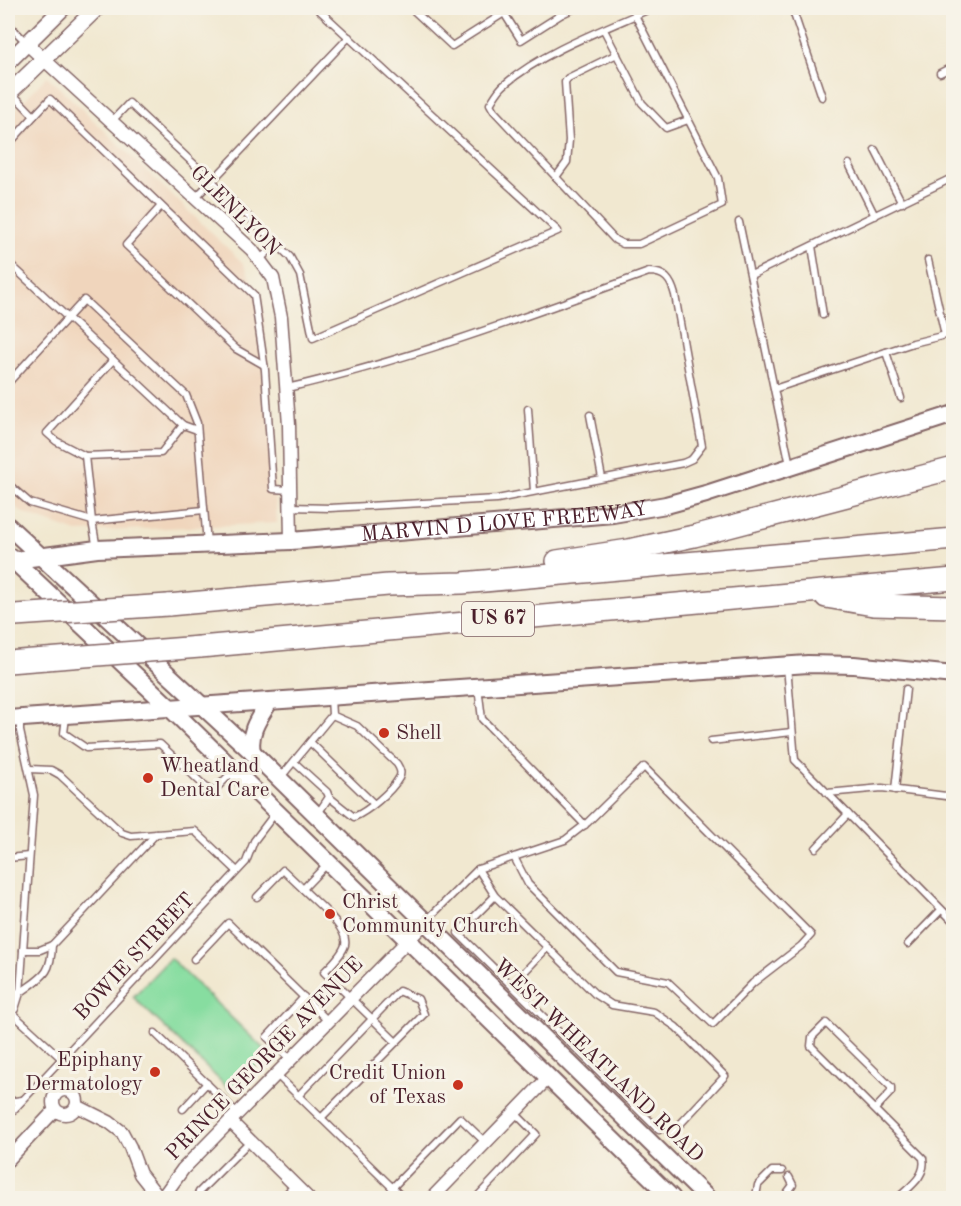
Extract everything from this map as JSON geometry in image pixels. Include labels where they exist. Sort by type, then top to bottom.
[{"type":"highway","points":[[388,585],[463,571],[576,559],[694,536],[954,468]]},
{"type":"highway","name":"US 67","points":[[11,615],[168,605],[388,585],[462,583],[954,539]]},
{"type":"highway","name":"US 67","points":[[8,662],[200,647],[954,579]]},
{"type":"highway","points":[[796,592],[873,605],[954,607]]},
{"type":"main road","name":"MARVIN D LOVE FREEWAY","points":[[9,559],[98,549],[291,541],[613,514],[666,505],[790,468],[954,414]]},
{"type":"main road","name":"WEST WHEATLAND ROAD","points":[[8,526],[252,752],[279,781],[707,1198]]},
{"type":"main road","points":[[9,559],[234,770],[644,1171],[660,1195]]},
{"type":"main road","points":[[14,718],[787,665],[854,665],[954,675]]},
{"type":"main road","points":[[252,752],[250,742],[256,721],[269,702]]},
{"type":"main road","points":[[276,812],[286,807],[295,810],[320,831],[352,852]]},
{"type":"main road","points":[[644,1171],[662,1153]]},
{"type":"street","points":[[8,62],[63,8]]},
{"type":"street","points":[[9,93],[97,8]]},
{"type":"street","name":"GLENLYON","points":[[26,43],[260,259],[273,278],[278,293],[287,388],[291,541]]},
{"type":"street","name":"PRINCE GEORGE AVENUE","points":[[161,1198],[183,1169],[425,923]]},
{"type":"street","points":[[436,1197],[548,1078]]},
{"type":"street","points":[[63,1090],[69,1090],[77,1100],[77,1106],[74,1111],[64,1115],[55,1110],[52,1104],[53,1098],[63,1090]]},
{"type":"street","points":[[77,1106],[109,1122],[122,1132],[140,1174],[161,1198]]},
{"type":"street","points":[[8,1160],[55,1110]]},
{"type":"street","points":[[234,1117],[250,1140],[308,1198]]},
{"type":"lane","points":[[111,122],[129,104],[290,257],[300,275],[313,338],[558,231],[317,8]]},
{"type":"lane","points":[[411,8],[452,45],[512,8]]},
{"type":"lane","points":[[558,8],[562,14]]},
{"type":"lane","points":[[504,13],[521,40],[575,8]]},
{"type":"lane","points":[[635,15],[718,178],[722,205],[639,244],[623,244],[615,240],[490,104],[503,86],[550,54],[635,15],[652,8]]},
{"type":"lane","points":[[792,8],[822,97]]},
{"type":"lane","points":[[8,24],[26,43]]},
{"type":"lane","points":[[604,30],[642,103],[666,128],[688,120]]},
{"type":"lane","points":[[195,198],[349,37]]},
{"type":"lane","points":[[556,177],[567,162],[569,140],[565,82],[568,78],[617,54]]},
{"type":"lane","points":[[940,73],[954,66]]},
{"type":"lane","points":[[9,93],[34,116]]},
{"type":"lane","points":[[8,145],[50,99],[254,295],[264,365],[273,489],[290,490]]},
{"type":"lane","points":[[875,150],[902,203]]},
{"type":"lane","points":[[849,164],[875,216]]},
{"type":"lane","points":[[751,275],[954,177]]},
{"type":"lane","points":[[161,206],[126,245],[236,349],[264,365]]},
{"type":"lane","points":[[739,222],[790,468]]},
{"type":"lane","points":[[260,259],[277,244]]},
{"type":"lane","points":[[812,246],[823,315]]},
{"type":"lane","points":[[928,260],[945,335]]},
{"type":"lane","points":[[8,262],[183,425],[197,430]]},
{"type":"lane","points":[[287,388],[351,373],[538,312],[649,272],[659,272],[671,282],[675,295],[702,446],[692,459],[683,463],[497,499],[330,508],[290,507]]},
{"type":"lane","points":[[8,383],[84,300],[186,395],[197,423],[207,545]]},
{"type":"lane","points":[[774,389],[886,352],[954,333]]},
{"type":"lane","points":[[886,352],[901,398]]},
{"type":"lane","points":[[113,360],[47,433],[56,441],[84,456],[161,453],[183,425]]},
{"type":"lane","points":[[528,409],[534,491]]},
{"type":"lane","points":[[590,415],[602,478]]},
{"type":"lane","points":[[84,456],[98,549]]},
{"type":"lane","points":[[8,484],[30,503],[92,521],[204,510]]},
{"type":"lane","points":[[787,665],[795,760],[954,922]]},
{"type":"lane","points":[[478,687],[482,719],[585,825]]},
{"type":"lane","points":[[895,790],[906,689]]},
{"type":"lane","points":[[279,781],[332,715],[331,697]]},
{"type":"lane","points":[[66,714],[64,733],[86,748],[160,744],[212,793],[234,770]]},
{"type":"lane","points":[[294,762],[327,792],[329,797],[354,817],[374,804],[400,777],[397,764],[366,733],[357,726],[332,715]]},
{"type":"lane","points":[[14,718],[20,731],[30,769],[34,795],[20,993],[10,1015],[62,1059]]},
{"type":"lane","points":[[711,741],[792,732]]},
{"type":"lane","points":[[310,742],[374,804]]},
{"type":"lane","points":[[425,923],[478,869],[514,857],[565,840],[585,825],[644,767],[811,935],[801,946],[753,982],[713,1024],[668,982],[616,972],[528,884],[514,857]]},
{"type":"lane","points":[[30,769],[51,770],[60,775],[122,834],[131,836],[195,831],[237,871]]},
{"type":"lane","points":[[827,793],[882,788],[954,797]]},
{"type":"lane","points":[[316,817],[329,797]]},
{"type":"lane","name":"BOWIE STREET","points":[[8,1116],[246,862],[254,841],[276,812]]},
{"type":"lane","points":[[816,848],[848,814]]},
{"type":"lane","points":[[23,950],[40,950],[52,945],[156,834]]},
{"type":"lane","points":[[8,858],[29,856]]},
{"type":"lane","points":[[303,889],[328,863]]},
{"type":"lane","points":[[478,869],[495,896],[595,994],[618,1006],[654,1012],[676,1027],[725,1076],[670,1134],[662,1126],[659,1130],[458,933],[495,896]]},
{"type":"lane","points":[[257,897],[284,870],[337,923],[344,932],[345,945],[324,972],[396,1042]]},
{"type":"lane","points":[[908,944],[941,910]]},
{"type":"lane","points":[[194,958],[228,923],[328,1021]]},
{"type":"lane","points":[[8,991],[20,993],[44,975],[51,964],[52,945]]},
{"type":"lane","points":[[512,985],[547,948]]},
{"type":"lane","points":[[298,1096],[399,991],[418,999],[423,1014],[321,1118]]},
{"type":"lane","points":[[290,1059],[267,1037],[304,998]]},
{"type":"lane","points":[[875,1109],[891,1092],[891,1087],[826,1023],[812,1037],[811,1046],[923,1158],[924,1164],[920,1176],[898,1198]]},
{"type":"lane","points":[[155,1033],[207,1083],[234,1117]]},
{"type":"lane","points":[[276,1074],[403,1198]]},
{"type":"lane","points":[[183,1109],[207,1083]]},
{"type":"lane","points":[[8,1102],[23,1100]]},
{"type":"lane","points":[[476,1198],[536,1134],[515,1112]]},
{"type":"lane","points":[[392,1188],[460,1118],[486,1143]]},
{"type":"lane","points":[[196,1198],[199,1192],[250,1140]]},
{"type":"lane","points":[[759,1198],[756,1196],[758,1185],[772,1171],[782,1170]]},
{"type":"lane","points":[[783,1198],[793,1185],[789,1177]]},
{"type":"lane","points":[[282,1198],[294,1185]]},
{"type":"shaded area","points":[[47,76],[243,263],[263,306],[277,523],[77,532],[21,512],[8,500],[8,118]]},
{"type":"green space","points":[[170,958],[268,1053],[231,1091],[133,997]]},
{"type":"place","name":"Shell","points":[[384,733]]},
{"type":"place","name":"Wheatland Dental Care","points":[[148,778]]},
{"type":"place","name":"Christ Community Church","points":[[330,914]]},
{"type":"place","name":"Epiphany Dermatology","points":[[155,1072]]},
{"type":"place","name":"Credit Union of Texas","points":[[458,1085]]}]
